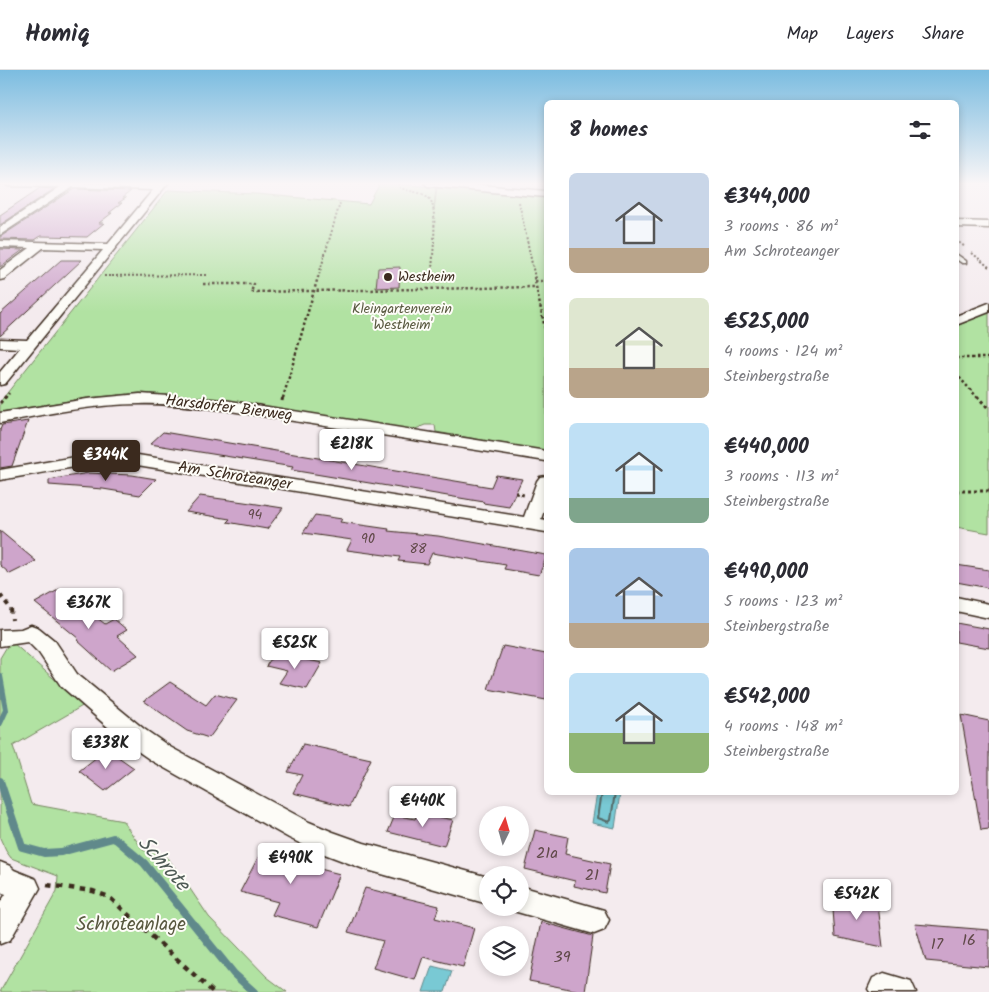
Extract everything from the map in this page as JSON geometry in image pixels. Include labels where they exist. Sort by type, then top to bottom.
[{"type":"street","points":[[0,381],[129,226]]},
{"type":"street","points":[[0,244],[112,247]]},
{"type":"street","points":[[0,276],[41,245]]},
{"type":"street","points":[[959,320],[989,307]]},
{"type":"street","points":[[0,343],[30,344]]},
{"type":"street","name":"Harsdorfer Bierweg","points":[[0,418],[87,403],[139,399],[214,404],[544,456]]},
{"type":"street","name":"Am Schroteanger","points":[[0,475],[100,458],[119,457],[538,525],[544,492]]},
{"type":"street","points":[[959,605],[989,611]]},
{"type":"street","points":[[3,638],[31,633],[46,647],[69,680],[135,736],[161,754],[299,830],[364,856],[479,888]]},
{"type":"street","points":[[0,875],[4,880],[26,888],[0,930]]},
{"type":"street","points":[[529,902],[594,920]]},
{"type":"lane","points":[[959,258],[964,262]]},
{"type":"path","points":[[279,414],[334,226]]},
{"type":"path","points":[[432,272],[434,226]]},
{"type":"path","points":[[524,226],[544,324]]},
{"type":"path","points":[[101,276],[208,275]]},
{"type":"path","points":[[535,281],[544,281]]},
{"type":"path","points":[[203,284],[254,284],[251,292],[536,287]]},
{"type":"path","points":[[959,358],[989,358]]},
{"type":"path","points":[[959,377],[989,408]]},
{"type":"path","points":[[959,492],[989,490]]},
{"type":"path","points":[[0,595],[13,614],[3,638]]},
{"type":"path","points":[[50,885],[93,891],[109,897],[214,992]]},
{"type":"green space","name":"Kleingartenverein 'Westheim'","points":[[139,226],[544,226],[544,451],[436,432],[435,425],[425,425],[413,430],[197,397],[140,393],[87,398],[0,412],[0,402]]},
{"type":"green space","points":[[989,312],[989,533],[959,528],[959,325]]},
{"type":"green space","name":"Schroteanlage","points":[[9,643],[13,643],[84,705],[13,746],[31,804],[123,821],[143,850],[166,856],[209,917],[267,977],[287,992],[0,992],[57,891],[58,876],[11,858],[0,838],[0,658]]},
{"type":"water","points":[[597,795],[620,795],[615,828],[592,823]]},
{"type":"water","points":[[432,966],[452,971],[445,992],[423,992]]},
{"type":"building","points":[[17,226],[100,226],[87,237],[41,236],[35,240],[0,239],[0,237]]},
{"type":"building","points":[[0,249],[23,250],[0,267]]},
{"type":"building","points":[[61,260],[82,260],[0,336],[0,314]]},
{"type":"building","name":"Westheim","points":[[400,267],[399,287],[376,288],[378,268]]},
{"type":"building","points":[[28,421],[12,466],[0,468],[0,430],[2,425]]},
{"type":"building","points":[[163,432],[491,487],[496,475],[522,479],[509,507],[291,470],[293,467],[150,444]]},
{"type":"building","points":[[88,473],[132,475],[156,479],[140,495],[103,489],[49,485],[49,480]]},
{"type":"building","points":[[200,496],[283,508],[267,529],[227,522],[230,519],[186,512]]},
{"type":"building","points":[[315,515],[342,519],[340,522],[389,529],[388,531],[438,536],[544,555],[544,563],[539,575],[504,569],[506,565],[432,553],[427,564],[398,561],[400,557],[347,550],[352,540],[303,533]]},
{"type":"building","points":[[0,531],[36,561],[10,574],[0,565]]},
{"type":"building","points":[[959,565],[989,570],[989,588],[959,583]]},
{"type":"building","points":[[60,589],[105,624],[114,619],[127,630],[117,636],[138,655],[111,671],[77,640],[79,639],[35,603]]},
{"type":"building","points":[[959,624],[989,629],[989,648],[959,643]]},
{"type":"building","points":[[503,646],[544,654],[544,700],[488,689]]},
{"type":"building","points":[[275,653],[322,663],[307,689],[279,683],[287,671],[266,666]]},
{"type":"building","points":[[170,682],[206,705],[215,694],[237,700],[209,738],[187,731],[144,701]]},
{"type":"building","points":[[961,715],[989,721],[989,829],[981,830]]},
{"type":"building","points":[[303,744],[371,759],[349,807],[293,793],[302,775],[288,772]]},
{"type":"building","points":[[107,749],[134,768],[105,791],[79,771]]},
{"type":"building","points":[[418,812],[453,820],[444,846],[388,832],[395,815],[415,819]]},
{"type":"building","points":[[535,830],[568,837],[565,854],[610,864],[605,893],[574,886],[575,881],[529,870],[529,866],[526,866]]},
{"type":"building","points":[[265,844],[309,855],[304,865],[340,874],[318,927],[272,915],[278,902],[240,892]]},
{"type":"building","points":[[365,888],[439,906],[435,918],[474,928],[463,967],[423,957],[415,980],[373,968],[383,941],[348,932]]},
{"type":"building","points":[[832,896],[878,905],[883,947],[835,937]]},
{"type":"building","points":[[541,922],[593,936],[585,992],[529,981]]},
{"type":"building","points":[[915,924],[989,930],[989,967],[926,961]]},
{"type":"waterway","name":"Schrote","points":[[0,676],[6,710],[0,723]]},
{"type":"waterway","name":"Schrote","points":[[0,781],[22,847],[44,853],[61,852],[113,838],[117,840],[144,863],[234,974],[254,992]]},
{"type":"place","name":"Westheim","points":[[388,277]]}]
